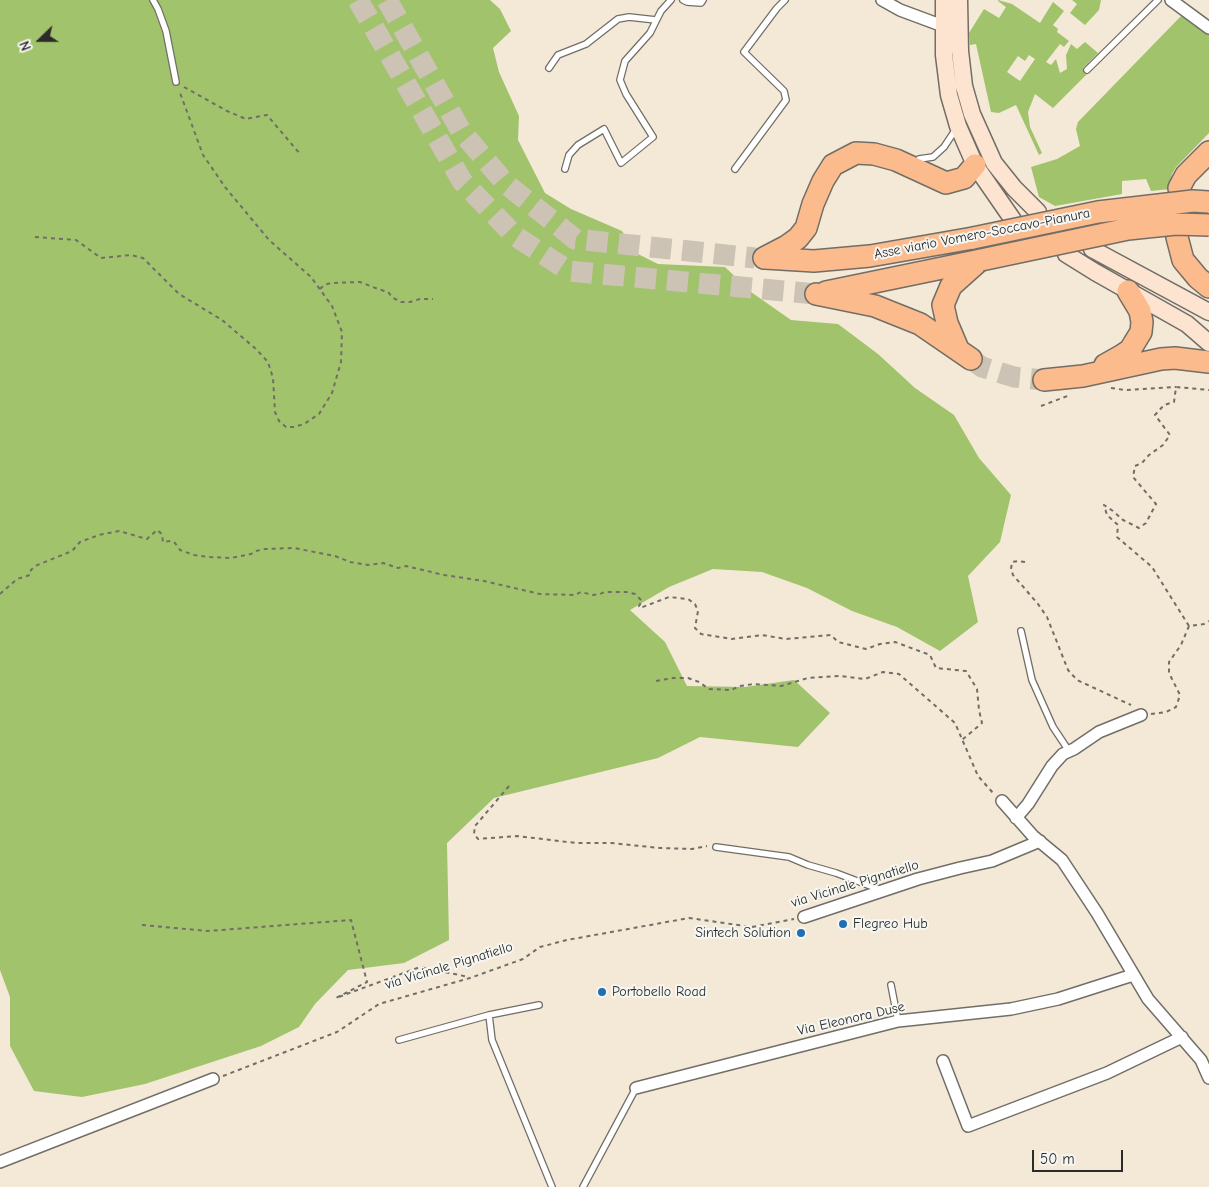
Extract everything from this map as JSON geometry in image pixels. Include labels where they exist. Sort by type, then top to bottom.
[{"type":"highway","points":[[1179,188],[1186,175],[1209,152]]},
{"type":"highway","name":"Asse viario Vomero-Soccavo-Pianura","points":[[975,165],[964,178],[946,183],[896,160],[874,154],[856,153],[833,166],[825,176],[813,204],[806,228],[798,238],[788,246],[759,258],[814,260],[870,256],[973,238],[1098,212],[1184,202],[1209,202]]},
{"type":"highway","name":"Asse viario Vomero-Soccavo-Pianura","points":[[981,260],[951,286],[943,305],[947,323],[964,354],[920,324],[875,306],[816,294],[1128,229],[1176,224],[1209,225]]},
{"type":"highway","points":[[1177,236],[1183,260],[1209,288]]},
{"type":"highway","points":[[1077,385],[1122,356],[1136,341],[1141,332],[1140,311],[1128,291]]},
{"type":"highway","points":[[1044,380],[1077,385],[1161,359],[1175,358],[1209,362]]},
{"type":"street","points":[[882,0],[900,10],[943,26]]},
{"type":"street","points":[[944,0],[944,55],[949,95],[958,126],[975,165],[1013,220]]},
{"type":"street","points":[[959,0],[960,51],[964,86],[972,114],[994,163],[1014,188],[1038,212]]},
{"type":"street","points":[[1171,0],[1209,28]]},
{"type":"street","points":[[1092,249],[1209,312]]},
{"type":"street","points":[[1066,254],[1187,324],[1209,343]]},
{"type":"street","points":[[1016,818],[1028,804],[1052,766],[1063,754],[1099,732],[1139,716]]},
{"type":"street","points":[[1002,802],[1033,836],[1062,860],[1097,913],[1148,999],[1200,1060],[1209,1078]]},
{"type":"street","name":"via Vicinale Pignatiello","points":[[804,917],[918,879],[992,862],[1040,841]]},
{"type":"street","name":"Via Eleonora Duse","points":[[636,1088],[898,1021],[1011,1008],[1058,999],[1133,975]]},
{"type":"street","points":[[943,1062],[968,1126],[1107,1073],[1182,1037]]},
{"type":"street","points":[[0,1162],[213,1079]]},
{"type":"lane","points":[[153,0],[166,31],[176,82]]},
{"type":"lane","points":[[565,169],[569,155],[604,129],[621,163],[654,137],[626,94],[620,80],[625,61],[650,33],[661,11],[671,0]]},
{"type":"lane","points":[[683,0],[701,3],[702,0]]},
{"type":"lane","points":[[735,169],[786,100],[784,91],[744,52],[785,0]]},
{"type":"lane","points":[[1087,70],[1158,0]]},
{"type":"lane","points":[[549,68],[558,55],[586,44],[618,19],[629,17],[656,20]]},
{"type":"lane","points":[[919,159],[933,157],[944,147],[958,126]]},
{"type":"lane","points":[[1021,631],[1032,680],[1054,727],[1069,751]]},
{"type":"lane","points":[[716,847],[789,857],[808,865],[836,872],[883,891]]},
{"type":"lane","points":[[891,985],[898,1021]]},
{"type":"lane","points":[[399,1040],[489,1015],[539,1005]]},
{"type":"lane","points":[[489,1015],[492,1040],[552,1187]]},
{"type":"lane","points":[[583,1187],[636,1088]]},
{"type":"path","points":[[176,82],[226,111],[246,119],[267,115],[300,154]]},
{"type":"path","points":[[35,237],[76,240],[101,258],[131,255],[143,258],[179,294],[222,320],[256,349],[268,362],[272,378],[275,412],[279,421],[286,427],[294,427],[304,424],[319,414],[332,393],[341,362],[342,332],[332,306],[311,277],[269,240],[225,187],[203,155],[176,82]]},
{"type":"path","points":[[320,289],[324,285],[332,283],[360,282],[388,292],[393,298],[401,302],[433,299]]},
{"type":"path","points":[[1041,406],[1077,385]]},
{"type":"path","points":[[1176,387],[1174,402],[1164,405],[1155,415],[1170,435],[1163,445],[1149,455],[1142,463],[1135,466],[1134,477],[1156,504],[1146,523],[1138,528],[1123,520],[1104,505],[1107,515],[1118,525],[1117,538],[1152,567],[1189,626]]},
{"type":"path","points":[[1108,388],[1125,390],[1176,387],[1209,390]]},
{"type":"path","points":[[0,594],[17,579],[30,576],[31,570],[35,566],[72,550],[80,542],[119,530],[147,539],[157,530],[162,534],[163,542],[171,541],[180,550],[194,555],[231,558],[265,549],[294,548],[335,556],[350,562],[368,565],[383,563],[398,568],[406,566],[540,594],[575,595],[581,592],[593,595],[605,592],[626,592],[635,594],[642,602],[639,606],[640,608],[669,597],[688,599],[696,604],[698,611],[695,628],[701,634],[732,639],[762,636],[786,639],[831,634],[838,642],[866,649],[880,644],[895,642],[930,655],[936,668],[966,671],[977,689],[982,722],[962,740]]},
{"type":"path","points":[[1025,562],[1012,562],[1011,569],[1013,575],[1047,617],[1068,670],[1077,680],[1131,704],[1139,716],[1166,712],[1176,707],[1180,695],[1169,673],[1169,662],[1181,645],[1189,626]]},
{"type":"path","points":[[1189,626],[1204,624],[1209,621]]},
{"type":"path","points":[[656,681],[688,678],[699,682],[709,689],[731,690],[740,686],[754,684],[781,686],[808,678],[840,676],[865,679],[883,672],[899,674],[955,724],[978,776],[1002,802]]},
{"type":"path","points":[[509,786],[475,826],[474,834],[478,839],[517,836],[576,843],[611,843],[660,848],[692,849],[704,846],[716,847]]},
{"type":"path","name":"via Vicinale Pignatiello","points":[[213,1079],[338,1032],[379,1004],[470,978],[523,959],[540,947],[567,940],[689,918],[752,927],[804,917]]},
{"type":"path","points":[[142,925],[208,931],[351,920],[367,982],[336,998],[420,967],[470,978]]},
{"type":"green space","points":[[0,0],[490,0],[500,9],[511,31],[493,48],[499,72],[519,116],[518,140],[545,193],[571,209],[622,231],[636,253],[658,264],[725,267],[751,292],[791,320],[838,324],[878,354],[915,388],[954,415],[979,458],[1011,495],[1000,542],[968,576],[978,622],[940,651],[897,627],[852,611],[807,588],[762,572],[713,569],[669,587],[630,610],[665,642],[687,686],[745,687],[794,680],[830,713],[798,747],[700,737],[658,758],[494,798],[447,843],[449,940],[404,963],[348,970],[315,1004],[299,1027],[261,1046],[145,1084],[82,1097],[34,1091],[10,1046],[10,997],[0,970]]},
{"type":"green space","points":[[1072,0],[1101,0],[1099,10],[1085,25],[1070,13],[1077,4]]},
{"type":"green space","points":[[998,1],[1012,4],[1040,23],[1053,2],[1064,11],[1053,25],[1058,29],[1057,32],[1069,41],[1064,47],[1060,44],[1046,62],[1051,65],[1056,59],[1060,73],[1067,69],[1066,55],[1071,44],[1077,49],[1085,42],[1098,53],[1083,68],[1088,73],[1053,108],[1035,94],[1028,112],[1030,127],[1042,153],[1039,155],[1016,105],[999,113],[991,112],[976,44],[970,45],[969,33],[984,9],[999,18],[1006,7]],"holes":[[[1029,55],[1035,59],[1020,81],[1007,72],[1018,56],[1025,61]]]},
{"type":"green space","points":[[1182,15],[1209,34],[1209,133],[1176,167],[1172,174],[1170,189],[1151,191],[1146,179],[1122,181],[1122,194],[1055,206],[1039,197],[1031,167],[1057,159],[1080,146],[1076,129],[1078,122]]},
{"type":"tunnel","points":[[358,0],[462,181],[515,236],[569,271],[816,294]]},
{"type":"tunnel","points":[[387,0],[461,131],[506,184],[575,239],[755,258]]},
{"type":"tunnel","points":[[971,359],[982,367],[1014,377],[1044,380]]},
{"type":"place","name":"Flegreo Hub","points":[[843,924]]},
{"type":"place","name":"Sintech Solution","points":[[801,933]]},
{"type":"place","name":"Portobello Road","points":[[602,992]]}]
